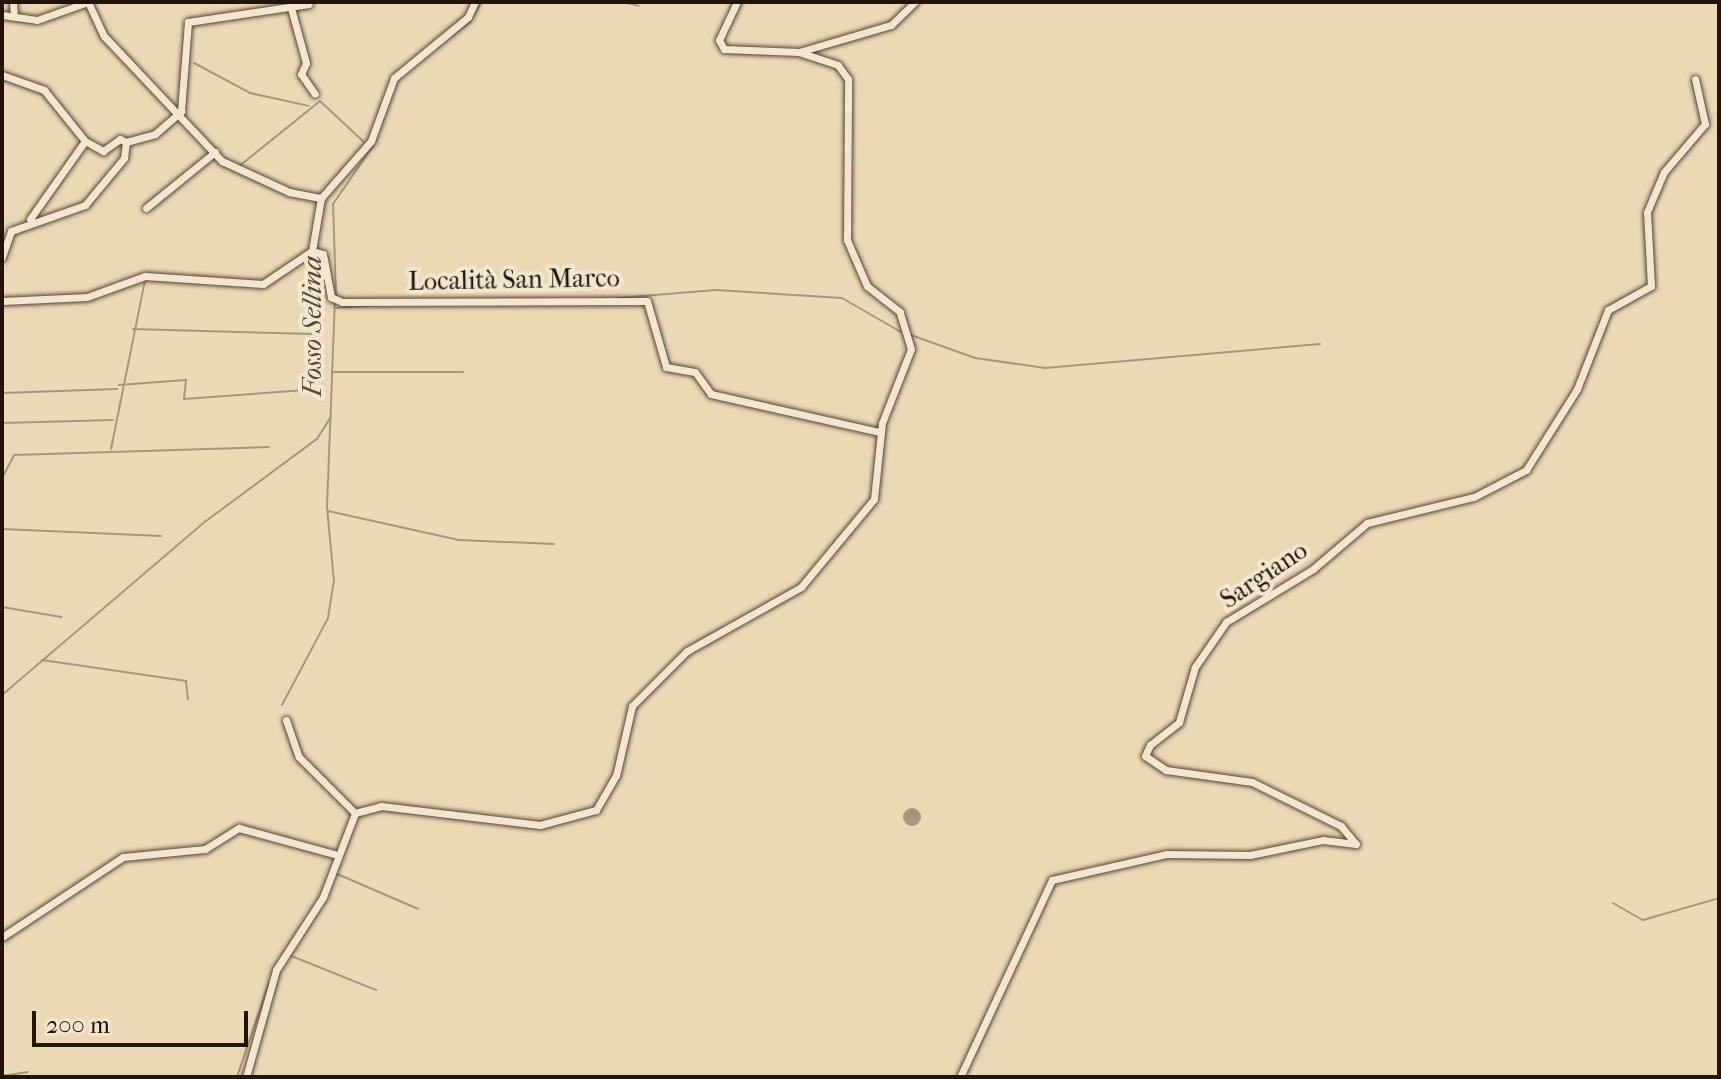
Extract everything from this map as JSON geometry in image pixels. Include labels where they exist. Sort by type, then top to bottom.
[{"type":"street","points":[[13,2],[14,16]]},
{"type":"street","points":[[2,15],[52,17],[88,2],[104,36],[181,111],[215,152],[246,176],[321,198]]},
{"type":"street","points":[[2,301],[87,297],[145,276],[263,284],[312,251],[321,198],[371,141],[394,78],[468,17],[475,2]]},
{"type":"street","points":[[246,1077],[276,970],[323,897],[334,854],[355,813],[381,806],[439,816],[540,825],[596,810],[616,776],[632,706],[687,651],[801,587],[852,528],[879,485],[880,432],[911,349],[900,312],[867,286],[852,259],[847,219],[853,168],[845,71],[799,52],[720,46],[737,2]]},
{"type":"street","points":[[799,52],[891,25],[915,2]]},
{"type":"street","points":[[2,75],[44,90],[85,141],[103,151],[155,134],[181,111],[188,22],[309,4]]},
{"type":"street","points":[[291,8],[306,63],[301,74],[315,94]]},
{"type":"street","name":"Sargiano","points":[[960,1077],[1052,880],[1166,854],[1250,855],[1323,840],[1356,844],[1341,826],[1252,782],[1166,770],[1145,756],[1150,745],[1179,722],[1195,667],[1226,622],[1313,569],[1367,523],[1474,497],[1526,470],[1552,417],[1577,389],[1608,310],[1651,286],[1647,212],[1664,172],[1705,124],[1695,79]]},
{"type":"street","points":[[30,219],[85,141]]},
{"type":"street","points":[[2,257],[11,231],[30,219],[85,205],[124,158],[126,142]]},
{"type":"street","points":[[146,208],[215,152]]},
{"type":"street","name":"Località San Marco","points":[[312,251],[323,254],[331,297],[342,302],[647,301],[666,367],[695,372],[711,394],[880,432]]},
{"type":"street","points":[[286,720],[299,757],[355,813]]},
{"type":"street","points":[[2,937],[135,854],[195,852],[239,828],[334,854]]},
{"type":"shaded area","points":[[912,808],[921,817],[912,826],[903,817]]},
{"type":"waterway","name":"Fosso Sellina","points":[[451,36],[470,22],[481,2]]},
{"type":"waterway","points":[[623,2],[639,6]]},
{"type":"waterway","points":[[194,63],[250,93],[309,106]]},
{"type":"waterway","name":"Fosso Sellina","points":[[336,297],[333,204],[373,146],[391,96]]},
{"type":"waterway","points":[[238,167],[320,101],[364,142]]},
{"type":"waterway","points":[[111,449],[145,281]]},
{"type":"waterway","points":[[618,298],[716,290],[842,298],[901,332]]},
{"type":"waterway","points":[[282,705],[328,618],[334,582],[327,507],[335,303]]},
{"type":"waterway","points":[[334,308],[380,305]]},
{"type":"waterway","points":[[133,329],[315,334]]},
{"type":"waterway","points":[[911,335],[975,358],[1045,368],[1320,344]]},
{"type":"waterway","points":[[332,372],[463,372]]},
{"type":"waterway","points":[[119,385],[186,380],[184,399],[320,389]]},
{"type":"waterway","points":[[2,393],[117,389]]},
{"type":"waterway","name":"Fosso Sellina","points":[[2,695],[206,521],[317,439],[331,417]]},
{"type":"waterway","points":[[2,423],[113,420]]},
{"type":"waterway","points":[[2,478],[14,455],[269,447]]},
{"type":"waterway","points":[[328,511],[459,540],[554,544]]},
{"type":"waterway","points":[[2,529],[161,536]]},
{"type":"waterway","points":[[2,607],[61,617]]},
{"type":"waterway","points":[[42,660],[186,681],[188,699]]},
{"type":"waterway","points":[[335,873],[418,909]]},
{"type":"waterway","points":[[1613,903],[1643,920],[1719,898]]},
{"type":"waterway","points":[[289,955],[376,990]]},
{"type":"waterway","points":[[237,1077],[269,983]]},
{"type":"waterway","points":[[2,1076],[28,1072]]},
{"type":"waterway","points":[[50,1077],[191,1077]]}]
